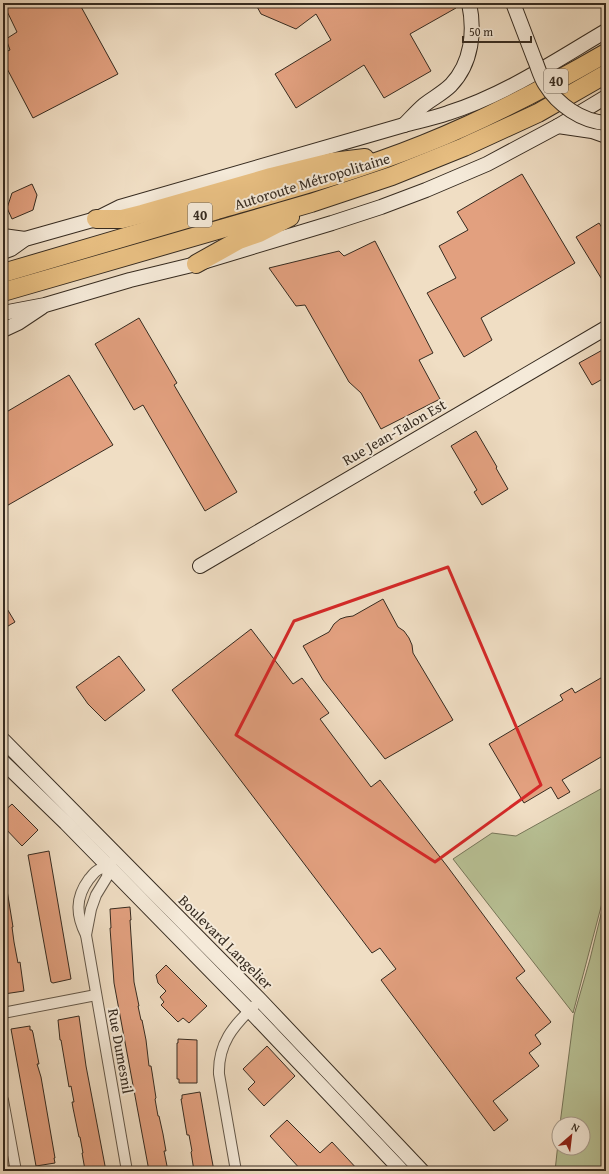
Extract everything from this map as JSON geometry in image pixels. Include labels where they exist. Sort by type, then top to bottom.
[{"type":"highway","name":"Autoroute Métropolitaine","points":[[3,273],[331,177],[396,155],[454,132],[524,98],[606,53]]},
{"type":"highway","name":"Autoroute Métropolitaine","points":[[3,292],[330,197],[400,174],[464,147],[552,106],[606,74]]},
{"type":"highway","points":[[96,218],[122,219],[271,177],[332,162],[396,155]]},
{"type":"highway","points":[[196,264],[239,240],[259,233],[330,197]]},
{"type":"main road","points":[[404,125],[424,105],[445,90],[459,74],[468,54],[472,38],[472,21],[469,3]]},
{"type":"main road","points":[[513,3],[542,77],[550,91],[560,102],[572,111],[592,120],[606,123]]},
{"type":"main road","points":[[3,252],[11,249],[25,239],[96,218],[120,207],[449,113],[494,94],[551,64],[606,31]]},
{"type":"main road","points":[[3,313],[46,304],[130,280],[196,264],[332,224],[381,207],[487,164],[558,126],[606,97]]},
{"type":"main road","points":[[558,126],[592,131],[606,136]]},
{"type":"main road","points":[[3,236],[25,239]]},
{"type":"main road","points":[[3,330],[18,323],[46,304]]},
{"type":"main road","name":"Rue Jean-Talon Est","points":[[200,566],[606,328]]},
{"type":"main road","name":"Boulevard Langelier","points":[[3,740],[113,861],[254,1005],[422,1171]]},
{"type":"main road","name":"Boulevard Langelier","points":[[3,762],[66,823],[113,861]]},
{"type":"main road","name":"Boulevard Langelier","points":[[254,1005],[309,1072],[402,1171]]},
{"type":"street","name":"Rue Dumesnil","points":[[113,861],[93,874],[84,887],[78,910],[80,924],[86,935],[127,1171]]},
{"type":"street","name":"Rue Dumesnil","points":[[86,935],[91,909],[96,895],[107,877],[113,861]]},
{"type":"street","points":[[3,1013],[96,995]]},
{"type":"street","points":[[236,1171],[218,1074],[218,1065],[220,1053],[224,1043],[233,1029],[254,1005]]},
{"type":"street","points":[[3,1100],[5,1122],[16,1171]]},
{"type":"highlighted area","points":[[448,567],[541,785],[435,862],[236,735],[294,621]]},
{"type":"green space","points":[[606,786],[606,888],[573,1013],[453,859],[492,833],[516,836]]},
{"type":"green space","points":[[606,894],[606,1171],[555,1171],[557,1156],[591,1156],[591,1116],[561,1116],[574,1015]]},
{"type":"building","points":[[3,3],[79,3],[118,74],[33,118],[3,61],[3,53],[10,50],[6,39],[17,32]]},
{"type":"building","points":[[255,3],[453,3],[456,8],[410,34],[431,71],[384,98],[364,65],[296,108],[275,74],[331,40],[316,14],[296,29],[261,14]]},
{"type":"building","points":[[522,174],[575,263],[481,318],[492,340],[464,357],[427,293],[456,278],[439,246],[468,230],[457,212]]},
{"type":"building","points":[[32,184],[37,195],[33,210],[12,219],[7,208],[12,193]]},
{"type":"building","points":[[599,223],[606,234],[606,286],[576,237]]},
{"type":"building","points":[[375,241],[433,353],[419,360],[440,399],[381,429],[361,393],[349,382],[305,305],[296,306],[269,268],[339,251],[344,256]]},
{"type":"building","points":[[139,318],[177,383],[174,385],[237,492],[205,511],[143,405],[134,410],[95,344]]},
{"type":"building","points":[[606,348],[606,377],[592,385],[579,363]]},
{"type":"building","points":[[69,375],[113,445],[3,508],[3,414]]},
{"type":"building","points":[[476,431],[508,489],[482,505],[474,492],[477,490],[451,446]]},
{"type":"building","points":[[383,599],[398,627],[404,631],[409,638],[413,653],[453,720],[385,759],[323,680],[303,646],[329,632],[334,624],[340,619],[353,616]]},
{"type":"building","points":[[3,602],[15,622],[3,629]]},
{"type":"building","points":[[251,629],[293,684],[302,678],[329,713],[320,719],[371,787],[380,780],[447,866],[525,971],[516,978],[551,1022],[535,1035],[541,1044],[529,1053],[539,1066],[493,1101],[508,1120],[494,1131],[381,980],[396,969],[380,948],[372,953],[172,690]]},
{"type":"building","points":[[119,656],[145,690],[105,721],[88,704],[76,687]]},
{"type":"building","points":[[606,675],[606,754],[562,780],[570,792],[558,799],[551,787],[524,803],[489,744],[563,700],[560,695],[572,688],[575,693]]},
{"type":"building","points":[[12,804],[38,830],[22,846],[3,826],[3,812]]},
{"type":"building","points":[[49,851],[71,979],[53,983],[51,982],[28,855]]},
{"type":"building","points":[[7,890],[14,942],[18,963],[20,962],[24,991],[4,994],[3,891]]},
{"type":"building","points":[[130,907],[134,982],[146,1040],[149,1066],[151,1066],[155,1099],[163,1134],[166,1151],[164,1151],[168,1171],[149,1171],[114,983],[110,909]]},
{"type":"building","points":[[166,965],[207,1006],[189,1023],[183,1018],[178,1022],[161,1005],[164,1002],[160,997],[166,991],[158,983],[156,975]]},
{"type":"building","points":[[79,1016],[86,1066],[106,1171],[85,1170],[80,1137],[72,1102],[74,1102],[71,1086],[69,1087],[60,1040],[58,1020]]},
{"type":"building","points":[[30,1026],[30,1030],[32,1030],[33,1033],[39,1064],[37,1064],[41,1077],[55,1158],[55,1163],[36,1166],[11,1029]]},
{"type":"building","points":[[178,1039],[197,1040],[197,1083],[179,1083],[179,1079],[177,1079]]},
{"type":"building","points":[[267,1046],[295,1076],[264,1106],[248,1089],[255,1082],[243,1069]]},
{"type":"building","points":[[200,1092],[214,1171],[194,1171],[189,1135],[187,1135],[181,1099],[182,1095]]},
{"type":"building","points":[[287,1120],[320,1153],[332,1142],[359,1171],[302,1171],[270,1136]]}]
